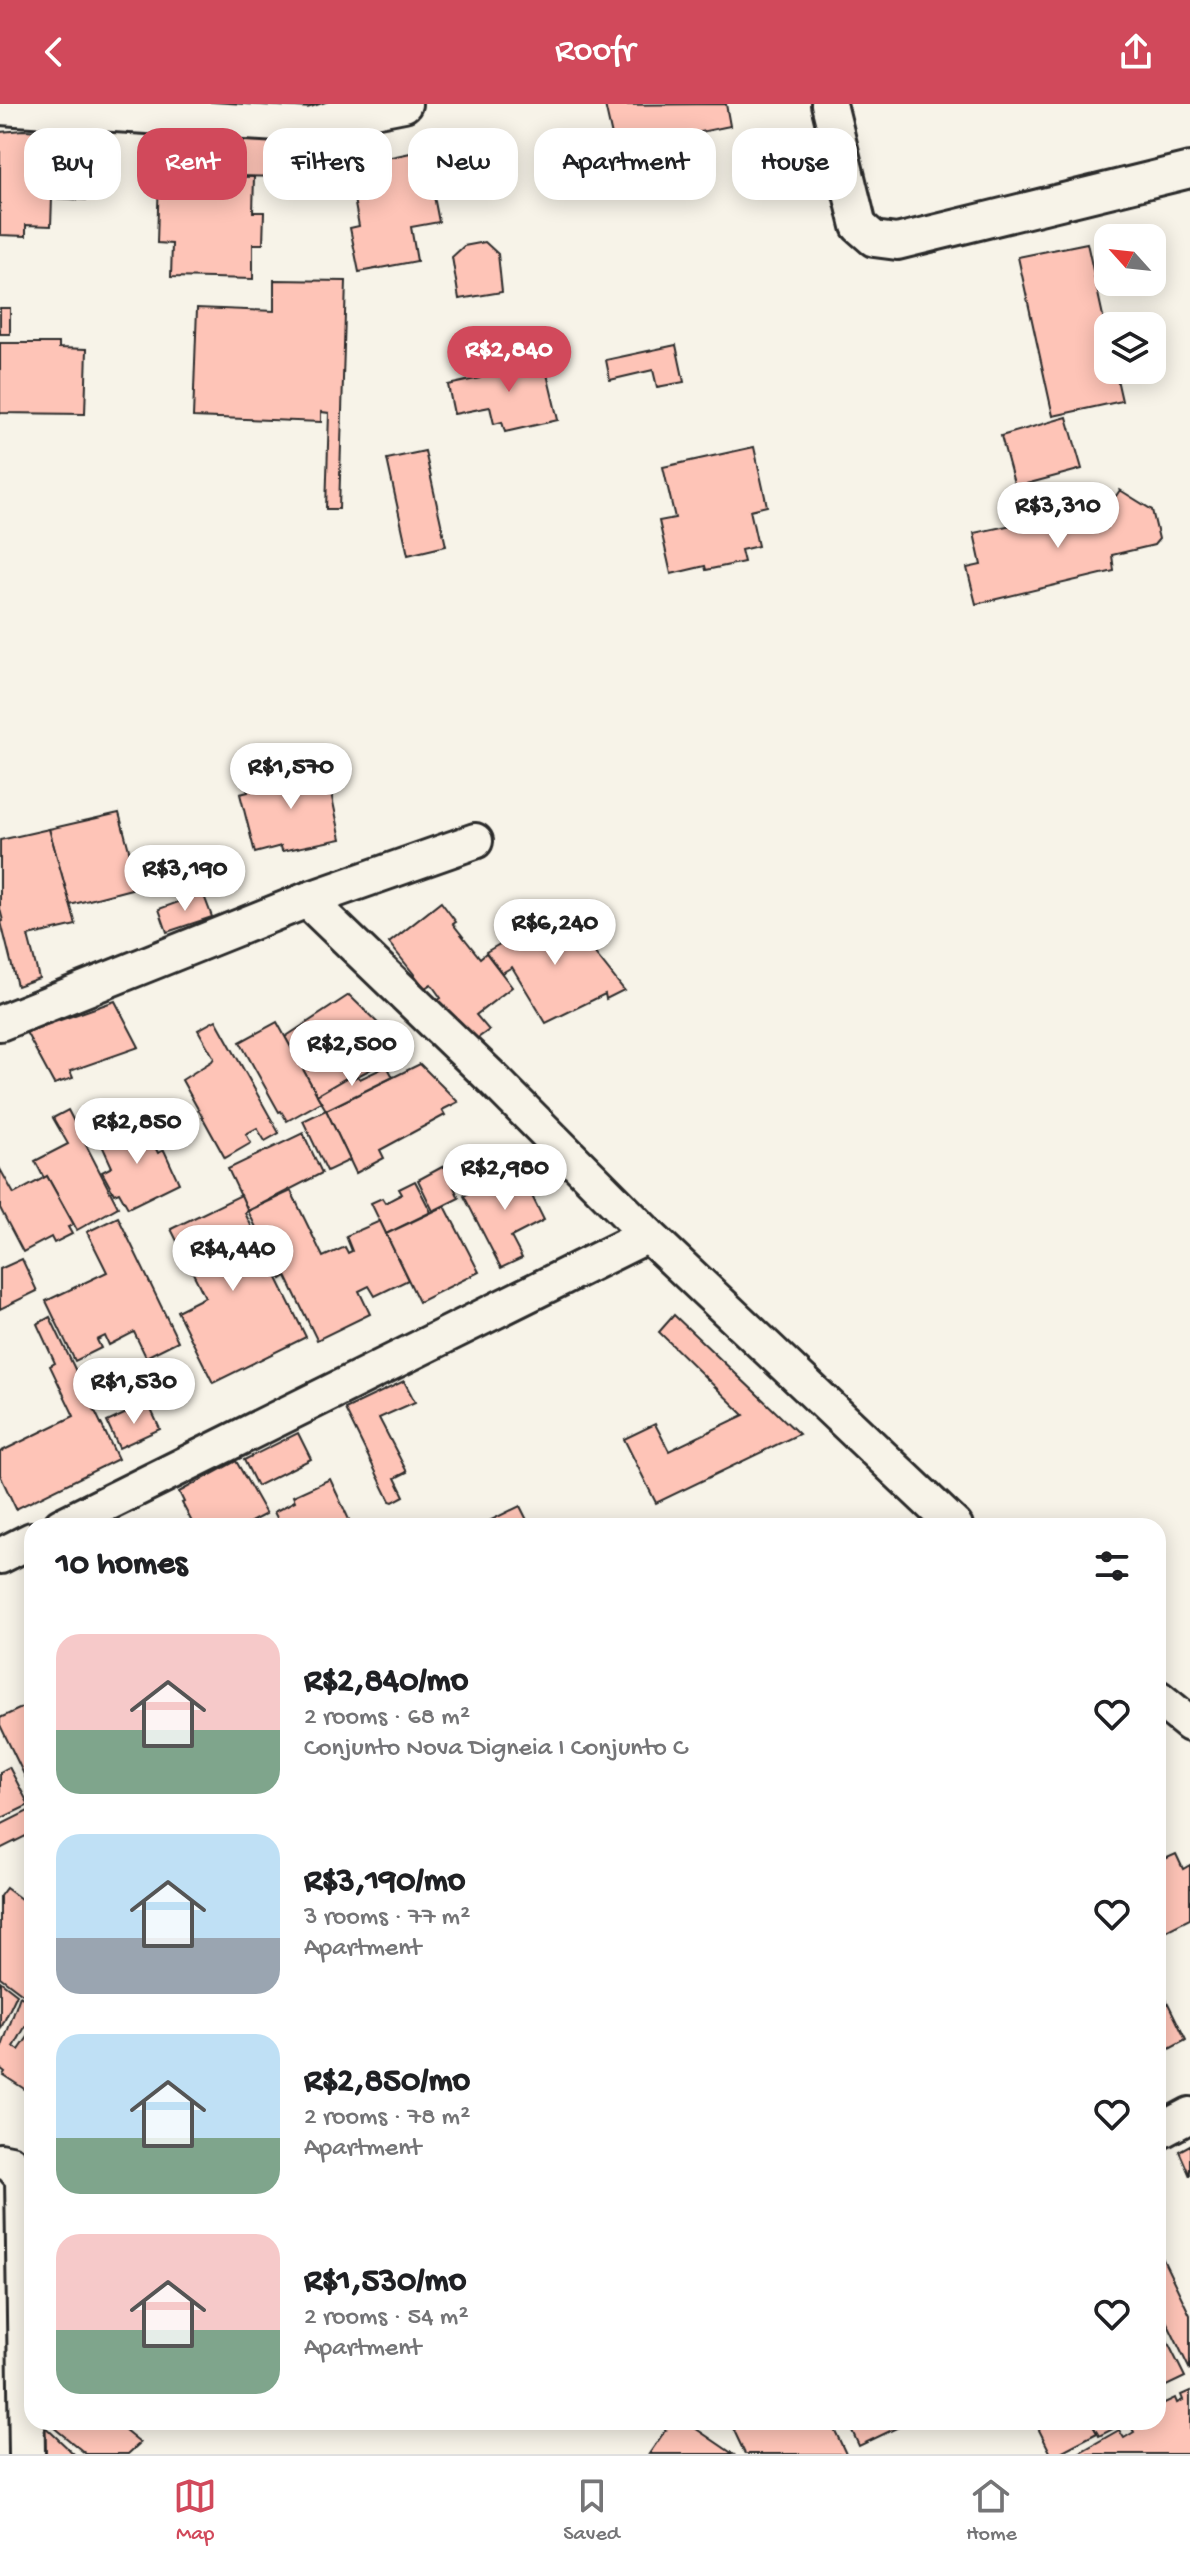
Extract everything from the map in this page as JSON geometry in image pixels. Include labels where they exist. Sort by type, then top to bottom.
[{"type":"street","points":[[0,107],[311,126],[338,111],[404,104]]},
{"type":"street","points":[[829,104],[859,226],[874,239],[897,242],[1190,170]]},
{"type":"street","points":[[0,1023],[307,900],[475,841]]},
{"type":"street","points":[[307,900],[493,1079],[648,1235],[947,1518]]},
{"type":"street","points":[[77,1518],[648,1235]]},
{"type":"street","points":[[0,1556],[24,1544]]},
{"type":"street","points":[[1166,1704],[1190,1724]]},
{"type":"street","points":[[1166,2128],[1190,2115]]},
{"type":"street","points":[[0,2161],[10,2163],[23,2178],[24,2247]]},
{"type":"street","points":[[27,2430],[27,2454]]},
{"type":"building","points":[[726,104],[730,126],[716,129],[610,128],[605,105]]},
{"type":"building","points":[[24,130],[24,200],[52,200],[51,226],[26,225],[26,236],[0,235],[0,132]]},
{"type":"building","points":[[247,135],[263,135],[263,177],[247,176]]},
{"type":"building","points":[[408,154],[408,200],[435,200],[439,222],[411,227],[417,261],[359,272],[350,228],[359,226],[354,200],[392,200],[392,157]]},
{"type":"building","points":[[247,177],[254,177],[253,212],[264,212],[263,244],[253,244],[253,279],[171,277],[172,244],[157,243],[158,200],[247,200]]},
{"type":"building","points":[[485,242],[498,254],[502,292],[459,299],[452,257],[464,246]]},
{"type":"building","points":[[1087,243],[1094,275],[1094,296],[1099,296],[1102,312],[1094,312],[1094,384],[1118,384],[1122,401],[1053,416],[1018,257]]},
{"type":"building","points":[[274,280],[346,281],[339,509],[326,509],[329,413],[321,412],[321,422],[193,417],[197,308],[274,311]]},
{"type":"building","points":[[0,308],[10,308],[10,334],[0,334]]},
{"type":"building","points":[[0,343],[59,343],[59,348],[87,349],[85,414],[0,413]]},
{"type":"building","points":[[676,345],[684,382],[657,387],[653,370],[610,380],[606,360]]},
{"type":"building","points":[[543,357],[558,420],[505,432],[502,422],[494,424],[490,407],[454,414],[448,385],[480,378],[478,369]]},
{"type":"building","points":[[1067,417],[1082,469],[1015,487],[1001,436]]},
{"type":"building","points":[[754,447],[767,506],[750,510],[758,546],[741,550],[744,562],[671,574],[659,521],[675,518],[663,467]]},
{"type":"building","points":[[425,451],[446,546],[408,555],[387,459]]},
{"type":"building","points":[[1120,490],[1152,510],[1159,539],[1154,545],[1112,555],[1114,571],[976,604],[967,568],[981,565],[974,533],[1059,515],[1061,519],[1076,516],[1100,530],[1107,528],[1103,515]]},
{"type":"building","points":[[325,765],[341,839],[282,851],[281,846],[255,853],[240,794],[248,792],[245,784],[268,778],[269,781],[281,779],[280,776]]},
{"type":"building","points":[[119,813],[139,887],[70,905],[49,829]]},
{"type":"building","points":[[49,829],[76,925],[28,936],[39,978],[17,986],[1,922],[0,840]]},
{"type":"building","points":[[203,893],[212,917],[167,932],[159,909]]},
{"type":"building","points":[[441,902],[456,922],[453,924],[480,958],[486,953],[512,987],[476,1015],[489,1030],[475,1040],[432,1005],[441,998],[431,984],[425,988],[389,943]]},
{"type":"building","points":[[560,909],[624,990],[606,999],[605,994],[546,1023],[512,967],[502,973],[486,952]]},
{"type":"building","points":[[349,995],[389,1034],[380,1039],[394,1057],[354,1078],[353,1074],[317,1095],[285,1037]]},
{"type":"building","points":[[115,1001],[139,1047],[70,1071],[73,1078],[54,1084],[26,1032]]},
{"type":"building","points":[[216,1020],[279,1133],[265,1141],[257,1128],[246,1134],[251,1143],[225,1158],[182,1080],[214,1058],[198,1030]]},
{"type":"building","points":[[277,1022],[321,1102],[287,1121],[240,1042]]},
{"type":"building","points":[[420,1064],[458,1102],[442,1110],[445,1115],[380,1150],[384,1158],[356,1173],[326,1110]]},
{"type":"building","points":[[387,1066],[393,1077],[326,1110],[317,1095],[353,1074],[354,1078],[358,1076],[360,1079]]},
{"type":"building","points":[[68,1110],[118,1207],[77,1230],[47,1176],[44,1178],[35,1161],[68,1144],[53,1118]]},
{"type":"building","points":[[326,1110],[350,1160],[327,1171],[303,1121]]},
{"type":"building","points":[[142,1121],[158,1153],[164,1150],[179,1183],[128,1208],[119,1192],[114,1194],[102,1172],[112,1167],[100,1141]]},
{"type":"building","points":[[303,1133],[322,1173],[248,1211],[228,1169]]},
{"type":"building","points":[[521,1164],[536,1179],[526,1184],[544,1220],[511,1237],[522,1258],[501,1268],[464,1196]]},
{"type":"building","points":[[444,1166],[459,1198],[433,1211],[418,1180]]},
{"type":"building","points":[[0,1169],[14,1194],[47,1176],[74,1225],[68,1227],[72,1234],[54,1243],[51,1237],[23,1252],[0,1208]]},
{"type":"building","points":[[415,1181],[431,1212],[386,1234],[371,1203],[382,1198],[385,1203],[402,1194],[399,1189]]},
{"type":"building","points":[[291,1191],[323,1257],[345,1247],[348,1253],[352,1251],[346,1236],[380,1221],[408,1280],[375,1296],[369,1286],[359,1291],[370,1314],[317,1340],[286,1276],[281,1279],[248,1211]]},
{"type":"building","points":[[241,1195],[248,1211],[245,1213],[306,1337],[213,1383],[177,1311],[205,1297],[171,1229]]},
{"type":"building","points":[[445,1206],[479,1272],[419,1302],[386,1234]]},
{"type":"building","points":[[118,1217],[178,1341],[146,1357],[134,1332],[109,1345],[105,1336],[97,1340],[101,1348],[75,1361],[46,1301],[107,1272],[87,1232]]},
{"type":"building","points":[[22,1259],[37,1291],[0,1309],[0,1269]]},
{"type":"building","points":[[674,1315],[799,1434],[656,1503],[624,1439],[655,1424],[669,1451],[744,1415],[659,1332]]},
{"type":"building","points":[[50,1317],[118,1459],[16,1509],[0,1475],[0,1452],[74,1416],[50,1366],[55,1363],[37,1324]]},
{"type":"building","points":[[404,1381],[415,1402],[379,1418],[407,1472],[395,1478],[404,1496],[393,1502],[345,1409]]},
{"type":"building","points":[[148,1403],[160,1429],[119,1448],[107,1422]]},
{"type":"building","points":[[298,1433],[311,1459],[257,1486],[244,1460]]},
{"type":"building","points":[[236,1461],[266,1514],[258,1518],[190,1518],[179,1492]]},
{"type":"building","points":[[330,1479],[348,1518],[277,1518],[274,1512],[295,1501],[293,1496]]},
{"type":"building","points":[[520,1506],[526,1518],[495,1518]]},
{"type":"building","points":[[24,1707],[24,1774],[0,1725],[0,1718]]},
{"type":"building","points":[[9,1767],[24,1796],[24,1807],[0,1819],[0,1772]]},
{"type":"building","points":[[24,1813],[24,1837],[0,1849],[0,1825]]},
{"type":"building","points":[[1176,1854],[1183,1869],[1190,1865],[1190,1919],[1166,1931],[1166,1858]]},
{"type":"building","points":[[6,1888],[24,1901],[24,1995],[0,1977],[0,1896]]},
{"type":"building","points":[[0,1981],[17,1994],[0,2030]]},
{"type":"building","points":[[20,1996],[24,1999],[24,2029],[14,2047],[19,2050],[24,2043],[24,2089],[3,2075],[0,2052]]},
{"type":"building","points":[[1166,1999],[1186,2040],[1166,2051]]},
{"type":"building","points":[[1190,2145],[1190,2176],[1179,2151]]},
{"type":"building","points":[[1166,2266],[1190,2315],[1190,2370],[1166,2320]]},
{"type":"building","points":[[1166,2339],[1185,2377],[1166,2386]]},
{"type":"building","points":[[1190,2391],[1190,2454],[1077,2454],[1119,2430],[1124,2438],[1133,2430],[1166,2430],[1166,2402],[1175,2398],[1177,2403],[1183,2400],[1181,2395]]},
{"type":"building","points":[[40,2430],[48,2430],[74,2454],[41,2454]]},
{"type":"building","points":[[57,2430],[124,2430],[140,2443],[128,2454],[86,2454]]},
{"type":"building","points":[[666,2430],[698,2430],[733,2454],[649,2454]]},
{"type":"building","points":[[734,2430],[835,2430],[846,2454],[745,2454]]},
{"type":"building","points":[[852,2430],[892,2430],[859,2446]]},
{"type":"building","points":[[1039,2430],[1095,2430],[1097,2433],[1057,2454],[1051,2454]]},
{"type":"building","points":[[1096,2430],[1111,2430],[1099,2436]]}]
